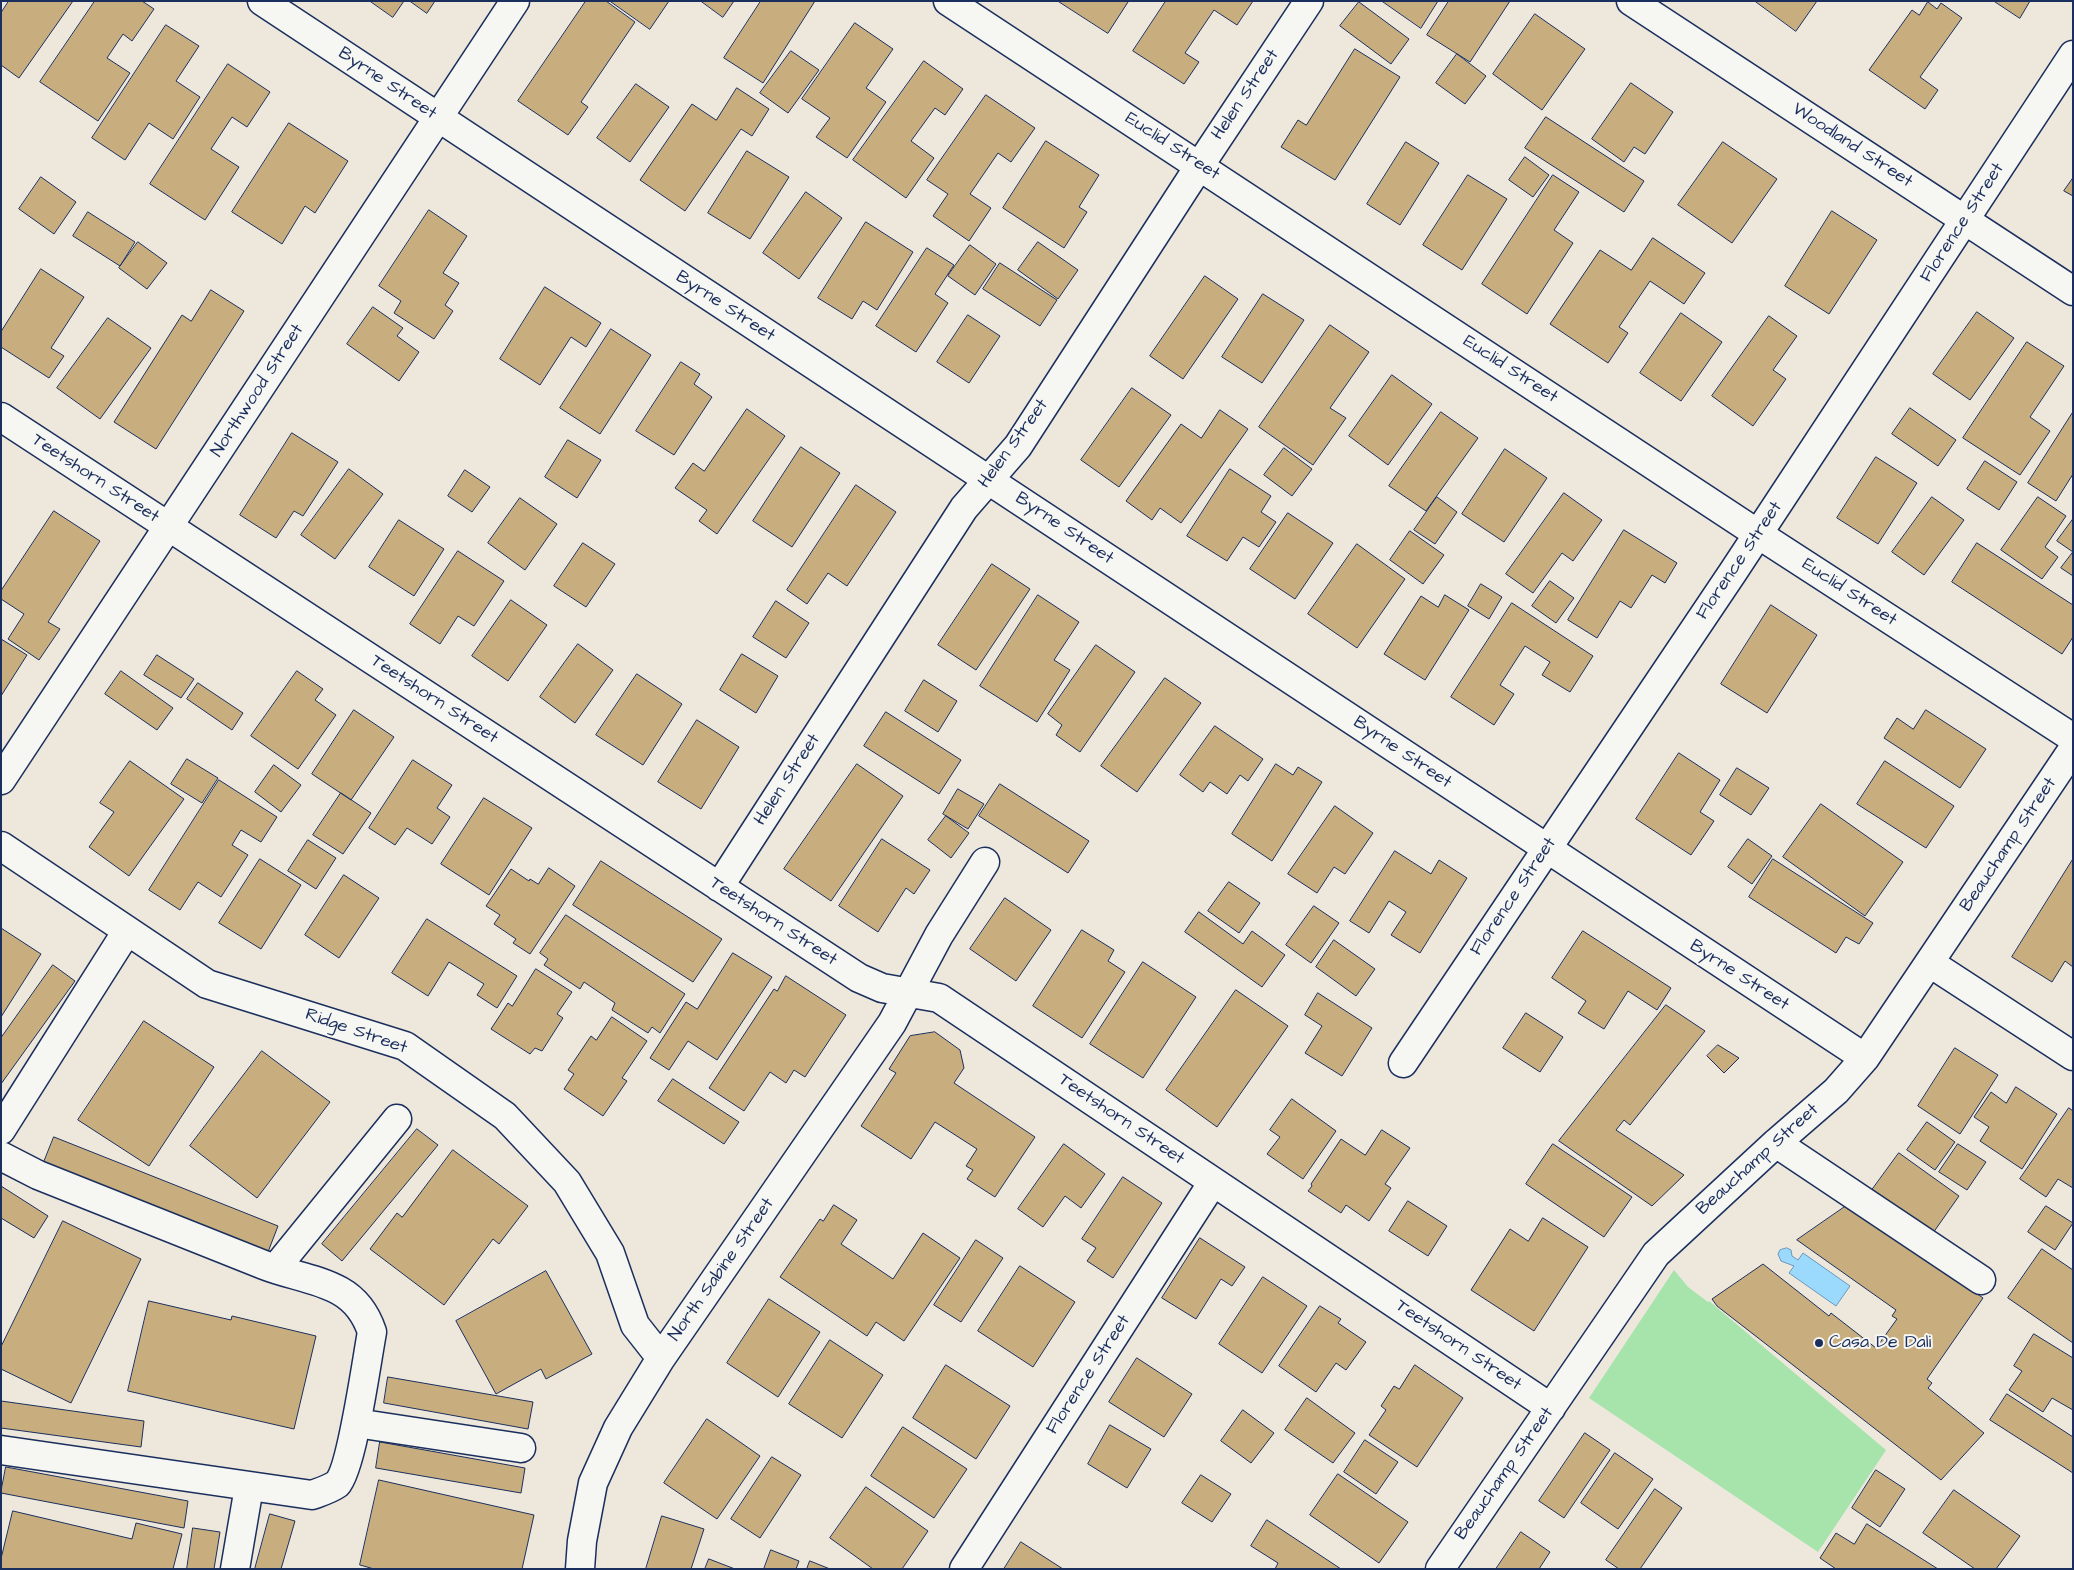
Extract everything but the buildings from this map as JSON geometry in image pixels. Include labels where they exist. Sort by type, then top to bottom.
[{"type":"street","name":"Byrne Street","points":[[262,1],[1865,1058]]},
{"type":"street","name":"Northwood Street","points":[[1,780],[515,1]]},
{"type":"street","name":"Euclid Street","points":[[948,1],[1200,165],[1758,534],[2073,738]]},
{"type":"street","name":"Helen Street","points":[[719,887],[964,508],[1018,446],[1309,1]]},
{"type":"street","name":"Woodland Street","points":[[1631,1],[2073,292]]},
{"type":"street","name":"Florence Street","points":[[1403,1064],[1758,534],[2073,55]]},
{"type":"street","name":"Teetshorn Street","points":[[1,417],[859,978],[882,988],[909,991],[939,998],[1551,1408]]},
{"type":"street","name":"Beauchamp Street","points":[[1440,1569],[1656,1254],[1776,1143],[1836,1091],[1865,1058],[2073,749]]},
{"type":"street","name":"Ridge Street","points":[[1,846],[207,984],[405,1046],[505,1116],[567,1182],[610,1253],[634,1326],[661,1358]]},
{"type":"street","name":"North Sabine Street","points":[[580,1569],[582,1541],[593,1483],[618,1428],[661,1358],[892,1023],[939,935],[985,862]]},
{"type":"street","points":[[1,1130],[128,931]]},
{"type":"street","points":[[1930,963],[2073,1056]]},
{"type":"street","points":[[275,1269],[397,1119]]},
{"type":"street","points":[[1776,1143],[1980,1280]]},
{"type":"street","points":[[1,1156],[38,1175],[275,1269],[340,1291],[356,1303],[367,1317],[372,1332],[356,1423],[345,1470],[337,1483],[312,1494],[249,1487],[1,1450]]},
{"type":"street","name":"Florence Street","points":[[964,1569],[1214,1182]]},
{"type":"street","points":[[356,1423],[521,1448]]},
{"type":"street","points":[[235,1569],[249,1487]]},
{"type":"green space","points":[[1674,1270],[1688,1287],[1709,1301],[1886,1450],[1818,1552],[1589,1398]]},
{"type":"water","points":[[1787,1248],[1791,1250],[1792,1256],[1798,1260],[1803,1253],[1850,1286],[1836,1306],[1789,1273],[1794,1266],[1781,1261],[1778,1254],[1780,1250]]},
{"type":"place","name":"Casa De Dali","points":[[1819,1343]]}]
